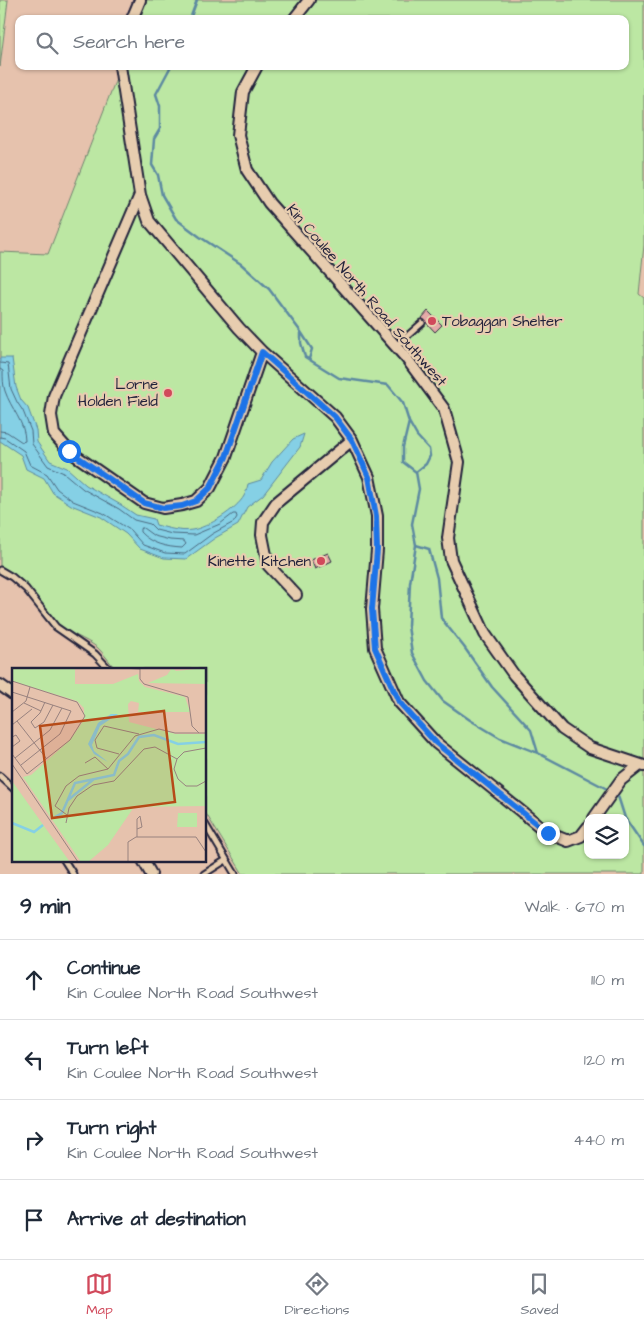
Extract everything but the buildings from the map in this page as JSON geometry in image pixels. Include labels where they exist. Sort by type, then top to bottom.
[{"type":"street","points":[[134,15],[140,0]]},
{"type":"street","points":[[297,15],[309,0]]},
{"type":"street","points":[[121,70],[140,195],[149,221],[239,328],[262,352],[335,417],[352,440],[369,477],[376,516],[377,550],[372,609],[375,648],[399,702],[436,743],[548,833],[568,841],[582,836],[584,833]]},
{"type":"street","name":"Kin Coulee North Road Southwest","points":[[255,70],[243,92],[238,135],[247,170],[269,203],[396,347],[444,409],[459,462],[448,538],[451,560],[485,634],[514,675],[562,729],[590,748],[642,765]]},
{"type":"street","points":[[140,195],[54,396],[51,415],[54,434],[69,451],[144,503],[163,508],[182,506],[196,501],[210,488],[226,457],[262,352]]},
{"type":"street","points":[[130,220],[149,221]]},
{"type":"street","points":[[296,595],[268,564],[262,535],[263,522],[276,503],[352,440]]},
{"type":"street","points":[[0,685],[12,694]]},
{"type":"street","name":"Kin Coulee North Road Southwest","points":[[597,814],[621,780],[642,765]]},
{"type":"street","points":[[144,862],[151,874]]},
{"type":"lane","points":[[396,347],[422,323]]},
{"type":"lane","points":[[0,570],[26,589],[56,627],[95,654],[108,668]]},
{"type":"lane","points":[[0,776],[12,787]]},
{"type":"lane","points":[[206,826],[235,874]]},
{"type":"lane","points":[[204,874],[226,860]]},
{"type":"lane","points":[[65,862],[73,874]]},
{"type":"green space","points":[[0,0],[8,0],[0,67]]},
{"type":"green space","points":[[147,0],[644,0],[644,245],[639,294],[644,298],[644,874],[243,874],[206,814],[206,668],[114,668],[98,648],[57,624],[18,579],[0,566],[0,252],[48,254],[119,70],[629,70],[629,15],[141,15]]},
{"type":"water","points":[[0,358],[12,358],[16,387],[21,400],[28,408],[36,430],[37,442],[50,461],[67,468],[86,485],[136,515],[154,519],[156,525],[178,530],[192,530],[205,526],[221,517],[240,501],[248,484],[261,480],[272,462],[293,439],[304,434],[300,447],[263,495],[247,507],[238,525],[215,538],[186,559],[164,558],[140,549],[126,534],[101,517],[71,505],[53,493],[44,478],[26,469],[21,455],[0,441]]},
{"type":"waterway","points":[[191,15],[197,0]]},
{"type":"waterway","points":[[169,70],[156,94],[160,106],[160,129],[154,139],[152,165],[158,175],[162,195],[176,219],[241,264],[269,289],[301,332],[301,343],[305,357],[339,378],[388,385],[403,403],[409,422],[403,447],[403,462],[416,472],[419,489],[412,524],[416,545],[410,583],[408,626],[412,653],[427,681],[443,701],[500,738],[538,753],[609,790]]},
{"type":"waterway","points":[[301,332],[312,349],[309,359]]},
{"type":"waterway","points":[[409,422],[417,436],[429,449],[430,456],[426,464],[416,472]]},
{"type":"waterway","points":[[416,545],[429,549],[437,578],[441,618],[492,687],[531,730],[538,753]]},
{"type":"waterway","points":[[614,793],[618,796],[624,814]]},
{"type":"waterway","points":[[629,824],[644,846]]},
{"type":"place","name":"Tobaggan Shelter","points":[[432,321]]},
{"type":"place","name":"Lorne Holden Field","points":[[168,393]]},
{"type":"place","name":"Kinette Kitchen","points":[[321,561]]},
{"type":"route","points":[[69,451],[144,503],[163,508],[182,506],[196,501],[210,488],[226,457],[262,352],[335,417],[352,440],[369,477],[376,516],[377,550],[372,609],[375,648],[399,702],[436,743],[548,833]]}]
